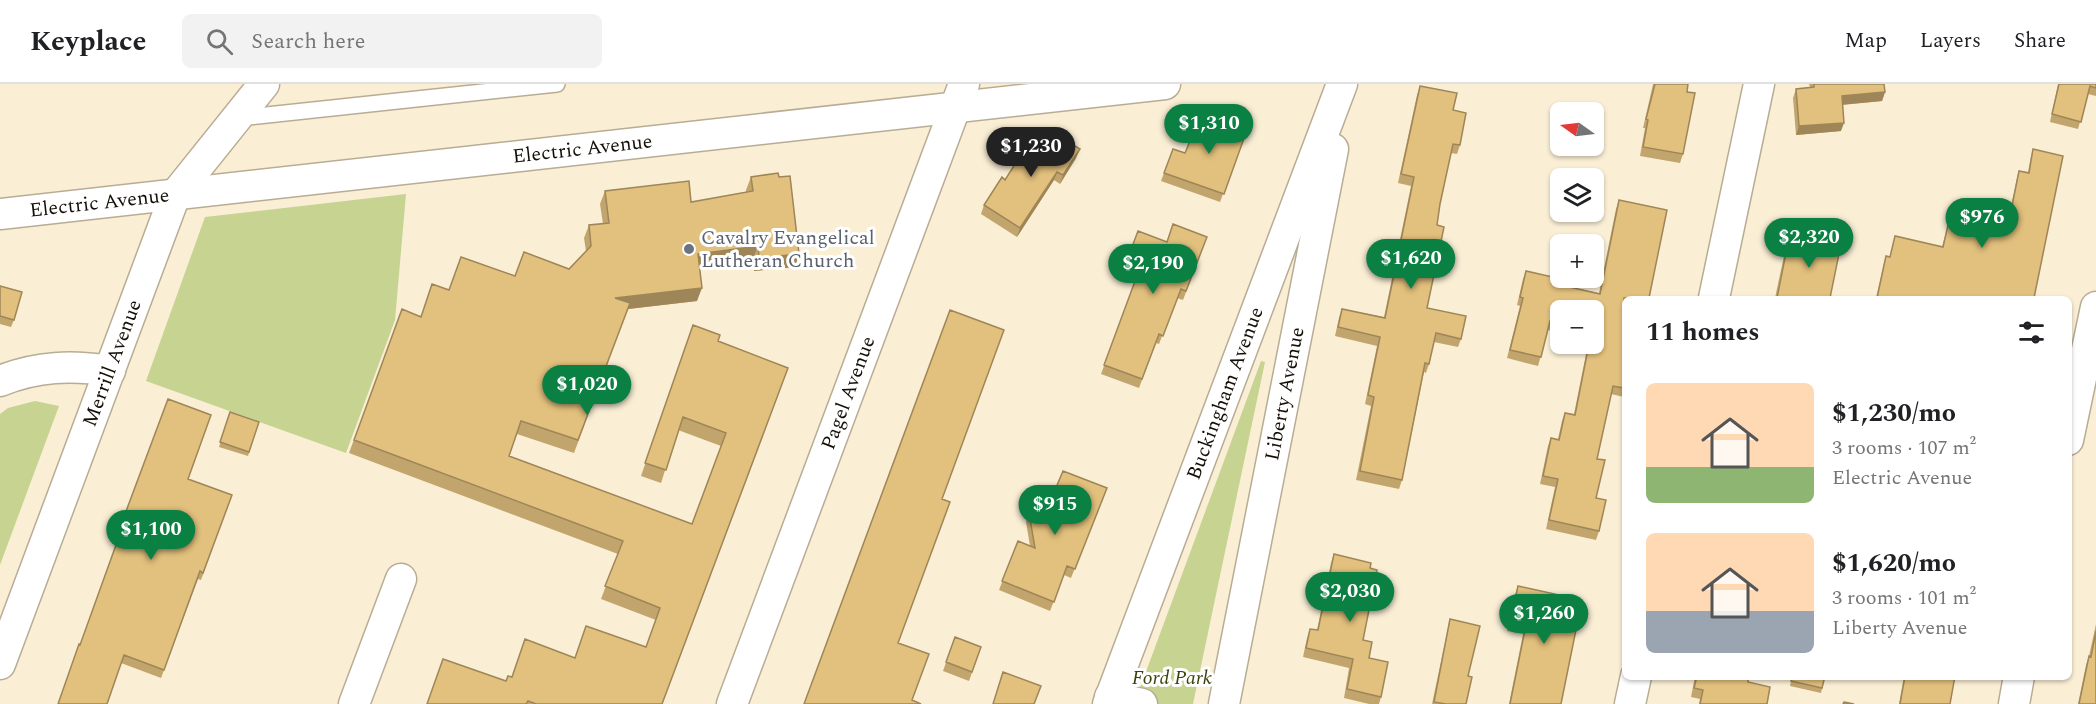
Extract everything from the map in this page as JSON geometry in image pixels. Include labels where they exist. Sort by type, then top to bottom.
[{"type":"street","name":"Merrill Avenue","points":[[0,664],[175,195],[264,84]]},
{"type":"street","name":"Electric Avenue","points":[[0,214],[175,195],[960,96],[1164,84]]},
{"type":"street","name":"Buckingham Avenue","points":[[1109,701],[1344,84]]},
{"type":"street","name":"Liberty Avenue","points":[[1224,704],[1344,84]]},
{"type":"street","points":[[1714,296],[1759,84]]},
{"type":"street","name":"Pagel Avenue","points":[[732,704],[960,96]]},
{"type":"street","points":[[2072,421],[2096,307]]},
{"type":"street","points":[[0,381],[35,370],[61,367],[110,371]]},
{"type":"street","points":[[354,704],[400,579]]},
{"type":"street","points":[[1630,704],[1635,680]]},
{"type":"street","points":[[2014,704],[2018,680]]},
{"type":"street","points":[[1109,701],[1142,704]]},
{"type":"lane","points":[[236,119],[557,84]]},
{"type":"green space","points":[[406,194],[395,320],[346,453],[146,381],[205,217]]},
{"type":"green space","name":"Ford Park","points":[[1261,361],[1265,362],[1193,704],[1134,704]]},
{"type":"green space","points":[[35,401],[59,406],[0,565],[0,414],[8,408]]},
{"type":"building","points":[[1655,84],[1688,84],[1687,92],[1695,93],[1683,154],[1643,147],[1648,120],[1646,119]]},
{"type":"building","points":[[1814,84],[1884,84],[1885,92],[1842,96],[1844,123],[1799,126],[1796,89],[1814,87]]},
{"type":"building","points":[[2059,84],[2096,84],[2096,88],[2090,86],[2081,122],[2052,114]]},
{"type":"building","points":[[1420,86],[1457,93],[1453,110],[1466,113],[1460,145],[1453,144],[1440,204],[1437,225],[1444,227],[1427,308],[1466,316],[1461,339],[1436,333],[1429,364],[1425,363],[1402,480],[1360,471],[1374,397],[1368,395],[1380,337],[1338,327],[1342,309],[1385,318],[1414,177],[1401,174]]},
{"type":"building","points":[[1211,116],[1247,130],[1224,194],[1164,173],[1173,149],[1185,153],[1200,117],[1209,120]]},
{"type":"building","points":[[1047,129],[1080,149],[1063,175],[1057,172],[1020,228],[984,205],[1002,177],[1005,180],[1027,145],[1035,149]]},
{"type":"building","points":[[2033,149],[2063,156],[2034,296],[1877,296],[1886,256],[1890,257],[1895,236],[1943,247],[1949,221],[1997,231],[2000,219],[2009,221],[2019,171],[2029,173]]},
{"type":"building","points":[[778,173],[779,177],[790,176],[799,254],[759,258],[758,246],[698,254],[702,288],[615,298],[630,303],[578,440],[521,421],[509,456],[692,524],[726,433],[683,417],[666,470],[645,463],[693,325],[720,335],[718,341],[788,368],[662,704],[536,704],[528,701],[526,704],[427,704],[443,659],[506,681],[508,676],[512,677],[525,639],[575,658],[586,626],[646,647],[660,608],[605,586],[623,541],[354,440],[402,309],[421,317],[432,284],[449,290],[461,257],[515,276],[524,252],[569,269],[591,246],[589,225],[609,223],[605,191],[689,181],[691,202],[753,191],[751,177]]},
{"type":"building","points":[[1619,200],[1667,210],[1649,296],[1622,296],[1622,388],[1613,386],[1597,459],[1605,460],[1596,498],[1606,500],[1599,531],[1549,520],[1558,479],[1543,476],[1551,438],[1559,440],[1565,413],[1575,415],[1587,354],[1604,354],[1604,300],[1550,300],[1550,321],[1541,357],[1510,350],[1523,298],[1520,297],[1526,271],[1550,276],[1550,288],[1574,288],[1600,294],[1601,288],[1604,288],[1604,274]]},
{"type":"building","points":[[1173,224],[1207,237],[1186,291],[1181,289],[1163,336],[1159,334],[1142,379],[1104,365],[1138,273],[1124,268],[1138,231],[1167,242]]},
{"type":"building","points":[[1795,234],[1841,244],[1830,296],[1777,296],[1788,243],[1793,243]]},
{"type":"building","points":[[0,286],[22,292],[14,320],[0,316]]},
{"type":"building","points":[[950,310],[1004,330],[942,499],[950,502],[898,643],[929,654],[912,700],[921,704],[804,704]]},
{"type":"building","points":[[168,399],[211,415],[188,479],[232,495],[203,573],[200,571],[164,670],[124,655],[107,704],[58,704],[121,531],[119,530]]},
{"type":"building","points":[[230,412],[259,422],[249,452],[220,442]]},
{"type":"building","points":[[1063,471],[1107,488],[1075,569],[1067,566],[1054,602],[1002,581],[1018,541],[1035,548],[1029,513],[1032,503],[1052,488],[1055,490]]},
{"type":"building","points":[[1334,554],[1371,563],[1370,568],[1377,570],[1363,640],[1372,642],[1369,658],[1388,662],[1381,697],[1347,689],[1353,659],[1306,648],[1310,629],[1318,630]]},
{"type":"building","points":[[1518,586],[1582,600],[1561,704],[1510,704],[1526,625],[1510,622]]},
{"type":"building","points":[[1450,619],[1480,626],[1468,676],[1472,677],[1466,704],[1434,702]]},
{"type":"building","points":[[2096,631],[2096,704],[2079,704],[2089,656],[2091,657]]},
{"type":"building","points":[[955,637],[981,647],[972,672],[946,662]]},
{"type":"building","points":[[1003,672],[1041,686],[1034,704],[993,704]]},
{"type":"building","points":[[1696,680],[1748,680],[1748,682],[1770,687],[1767,704],[1700,704],[1703,690],[1694,688]]},
{"type":"building","points":[[1791,680],[1824,680],[1822,688]]},
{"type":"building","points":[[1904,680],[1954,680],[1950,704],[1900,704]]},
{"type":"place","name":"Cavalry Evangelical Lutheran Church","points":[[689,249]]}]
